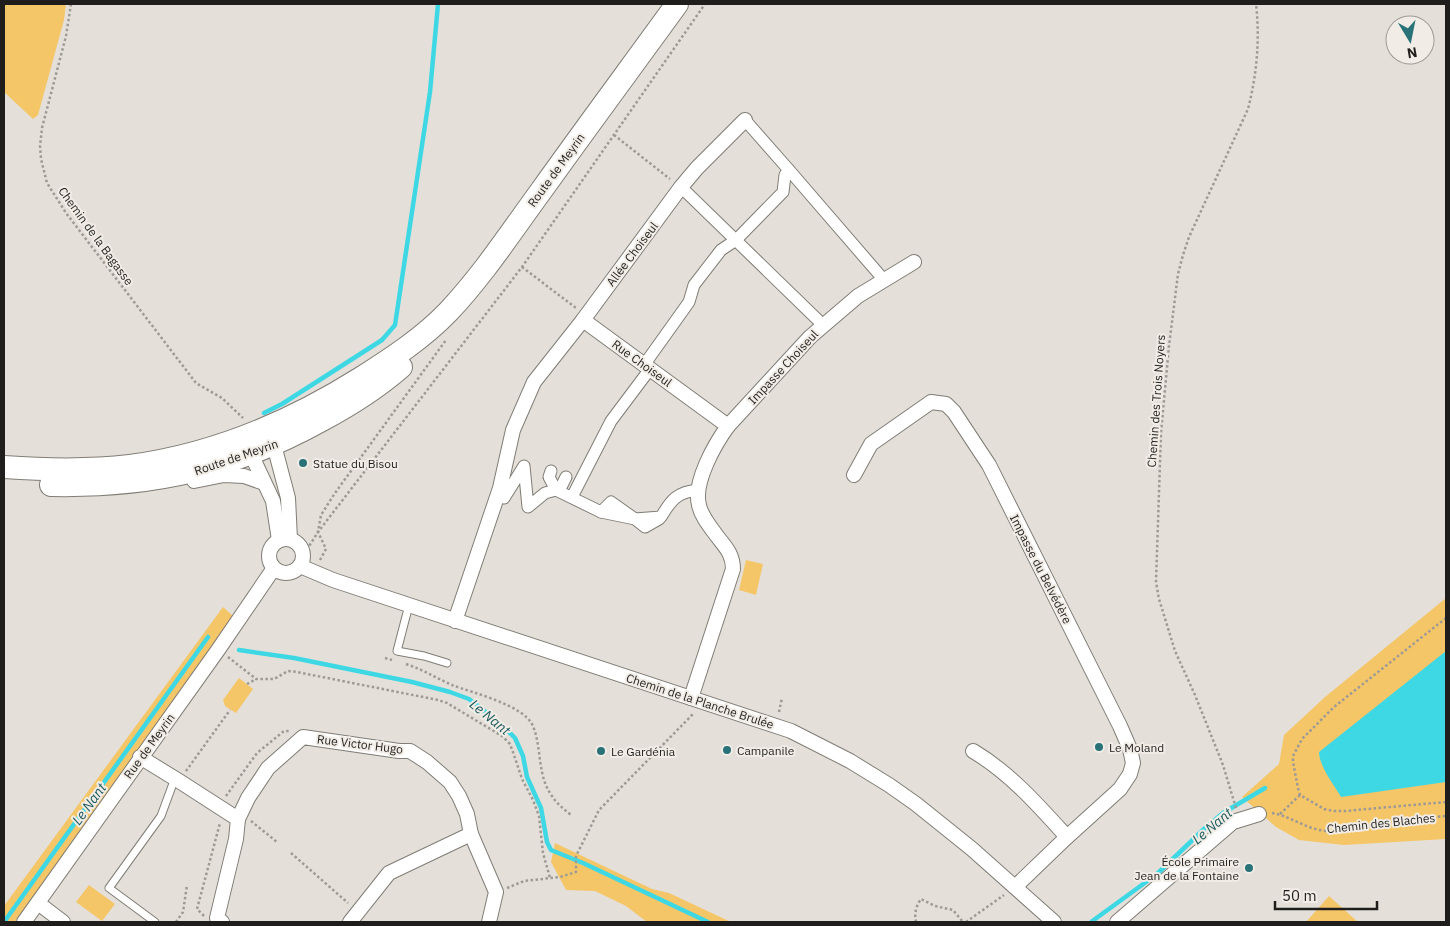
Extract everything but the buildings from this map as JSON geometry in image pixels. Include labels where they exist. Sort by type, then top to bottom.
[{"type":"main road","name":"Route de Meyrin","points":[[4,468],[71,470],[131,466],[187,455],[220,446],[253,443],[274,445],[296,435],[373,390],[437,335],[447,312],[472,284],[509,236],[677,4]]},
{"type":"main road","name":"Route de Meyrin","points":[[4,482],[45,485],[119,484],[175,476],[215,466],[292,417],[437,335]]},
{"type":"street","name":"Allée Choiseul","points":[[584,318],[681,187],[697,168],[745,120],[884,280]]},
{"type":"street","points":[[572,498],[611,421],[688,302],[694,285],[721,250],[736,240],[783,192],[785,175],[789,170]]},
{"type":"street","points":[[681,187],[823,325]]},
{"type":"street","name":"Impasse Choiseul","points":[[728,426],[810,336],[858,296],[914,262]]},
{"type":"street","points":[[455,621],[497,496],[513,430],[534,382],[584,318]]},
{"type":"street","name":"Rue Choiseul","points":[[584,318],[728,426]]},
{"type":"street","name":"Impasse du Belvédère","points":[[854,475],[871,444],[881,436],[931,402],[946,404],[954,412],[989,465],[1130,749],[1133,763],[1130,774],[1120,790],[1015,887]]},
{"type":"street","points":[[553,491],[601,512],[640,515],[645,527],[661,517],[672,513],[691,491],[718,439],[728,426]]},
{"type":"street","points":[[253,443],[264,483],[273,501],[284,539]]},
{"type":"street","points":[[274,445],[288,498],[284,539]]},
{"type":"street","points":[[497,496],[504,498],[524,466],[528,507],[553,491],[566,477]]},
{"type":"street","points":[[550,474],[553,491]]},
{"type":"street","points":[[119,484],[138,488],[188,483],[224,475],[244,476],[264,483]]},
{"type":"street","points":[[691,491],[704,517],[733,559],[733,569],[696,700]]},
{"type":"street","points":[[284,539],[299,544],[302,560],[290,573],[279,572],[270,564],[269,553],[274,543],[284,539]]},
{"type":"street","name":"Chemin de la Planche Brulée","points":[[302,560],[313,572],[333,580],[790,731],[850,761],[916,804],[972,849],[1053,922]]},
{"type":"street","name":"Rue de Meyrin","points":[[24,922],[218,650],[274,568]]},
{"type":"street","name":"Rue Victor Hugo","points":[[222,922],[217,918],[248,798],[268,768],[303,737],[410,751],[439,771],[450,782],[459,796],[467,814],[471,834],[496,892]]},
{"type":"street","points":[[973,751],[986,758],[1018,784],[1067,837]]},
{"type":"street","points":[[140,758],[177,779],[216,812],[244,819]]},
{"type":"street","points":[[1117,922],[1233,822],[1259,814]]},
{"type":"street","points":[[350,922],[390,873],[471,834]]},
{"type":"street","points":[[489,922],[496,892]]},
{"type":"street","points":[[38,903],[63,922]]},
{"type":"lane","points":[[409,605],[397,651],[447,663]]},
{"type":"lane","points":[[155,922],[109,888],[161,816],[177,779]]},
{"type":"path","name":"Chemin de la Bagasse","points":[[71,4],[66,36],[42,128],[41,159],[47,183],[66,213],[196,383],[222,398],[248,423],[253,443]]},
{"type":"path","points":[[302,560],[318,532],[522,267],[705,4]]},
{"type":"path","name":"Chemin des Trois Noyers","points":[[1234,801],[1223,765],[1175,651],[1159,599],[1156,582],[1157,519],[1161,433],[1178,274],[1182,254],[1189,237],[1248,109],[1258,56],[1259,30],[1256,4]]},
{"type":"path","points":[[614,135],[681,187]]},
{"type":"path","points":[[522,267],[584,318]]},
{"type":"path","points":[[313,572],[326,549],[318,532],[321,515],[437,335]]},
{"type":"path","points":[[1446,618],[1334,707],[1302,739],[1293,762],[1300,795],[1333,811],[1446,802]]},
{"type":"path","points":[[218,650],[256,679]]},
{"type":"path","points":[[385,658],[394,661]]},
{"type":"path","points":[[403,664],[421,669],[451,684],[499,701],[528,717],[535,732],[545,782],[550,795],[571,815]]},
{"type":"path","points":[[247,684],[256,679],[274,679],[288,671],[438,700],[447,703],[502,736],[510,744],[522,779],[539,816],[543,853],[550,878]]},
{"type":"path","points":[[496,892],[524,881],[560,877],[576,872],[576,857],[599,810],[693,715],[696,700]]},
{"type":"path","points":[[177,779],[230,710]]},
{"type":"path","points":[[205,917],[197,910],[220,823],[216,812],[257,753],[284,730],[293,731]]},
{"type":"path","points":[[1280,814],[1300,795]]},
{"type":"path","name":"Chemin des Blaches","points":[[1259,814],[1266,812],[1280,814],[1309,828],[1326,831],[1344,830],[1408,819],[1446,816]]},
{"type":"path","points":[[244,819],[277,842]]},
{"type":"path","points":[[291,853],[353,907]]},
{"type":"path","points":[[176,922],[183,912],[187,886]]},
{"type":"path","points":[[916,922],[917,905],[921,898],[936,906],[953,910],[964,922],[1015,887]]},
{"type":"shaded area","points":[[4,4],[66,4],[64,20],[38,115],[33,119],[4,92]]},
{"type":"shaded area","points":[[746,560],[763,564],[756,595],[739,590]]},
{"type":"shaded area","points":[[1446,598],[1446,839],[1344,845],[1299,840],[1276,827],[1242,797],[1279,764],[1284,735],[1325,697]]},
{"type":"shaded area","points":[[223,607],[233,616],[214,649],[15,922],[4,922],[4,906]]},
{"type":"shaded area","points":[[239,678],[253,689],[236,713],[225,706],[223,700]]},
{"type":"shaded area","points":[[555,843],[652,889],[669,893],[731,922],[647,922],[626,906],[595,891],[566,890],[551,862]]},
{"type":"shaded area","points":[[89,885],[115,904],[102,921],[76,902]]},
{"type":"shaded area","points":[[1329,896],[1358,922],[1306,922]]},
{"type":"water","points":[[1446,651],[1446,782],[1341,797],[1324,769],[1319,752]]},
{"type":"waterway","points":[[264,413],[282,404],[382,340],[395,325],[430,92],[438,4]]},
{"type":"waterway","name":"Le Nant","points":[[4,922],[208,637]]},
{"type":"waterway","name":"Le Nant","points":[[239,650],[294,658],[412,682],[469,699],[501,724],[515,738],[523,756],[527,777],[541,808],[547,842],[551,850],[583,863],[708,922]]},
{"type":"waterway","name":"Le Nant","points":[[1091,922],[1157,874],[1223,813],[1265,788]]},
{"type":"place","name":"Statue du Bisou","points":[[303,463]]},
{"type":"place","name":"Le Moland","points":[[1099,747]]},
{"type":"place","name":"Campanile","points":[[727,750]]},
{"type":"place","name":"Le Gardénia","points":[[601,751]]},
{"type":"place","name":"École Primaire Jean de la Fontaine","points":[[1249,868]]}]
